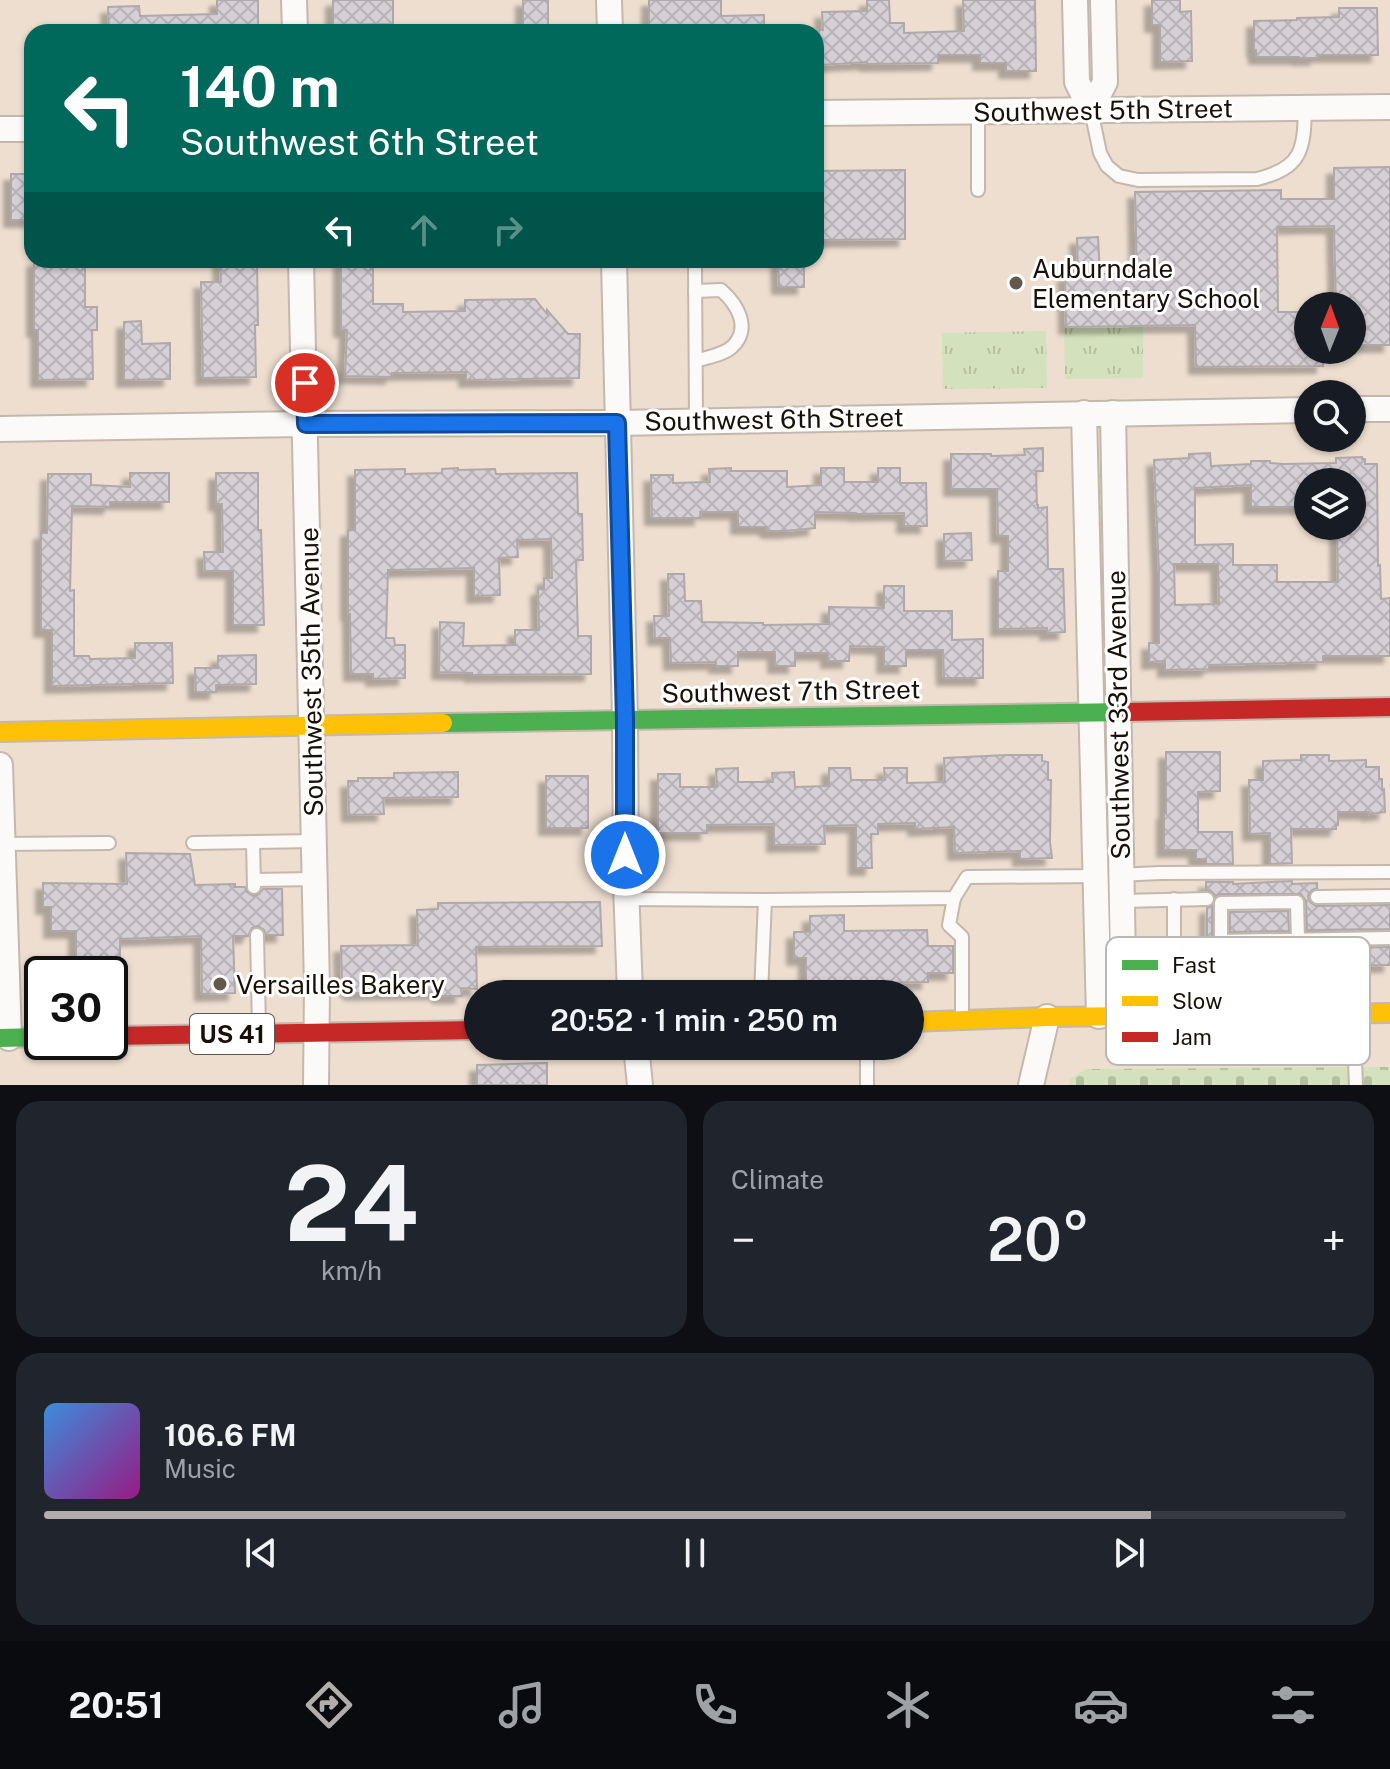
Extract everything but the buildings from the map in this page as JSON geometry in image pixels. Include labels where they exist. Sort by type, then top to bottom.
[{"type":"street","points":[[294,0],[295,24]]},
{"type":"street","points":[[609,0],[610,24]]},
{"type":"street","points":[[1075,0],[1077,82],[1091,110]]},
{"type":"street","points":[[1091,110],[1105,82],[1103,0]]},
{"type":"street","name":"Southwest 5th Street","points":[[824,113],[1390,107]]},
{"type":"street","points":[[0,129],[24,129]]},
{"type":"street","name":"Southwest 35th Avenue","points":[[301,268],[317,987],[316,1085]]},
{"type":"street","points":[[614,268],[629,980]]},
{"type":"street","points":[[1366,409],[1390,409]]},
{"type":"street","name":"Southwest 6th Street","points":[[0,429],[617,423],[1294,410]]},
{"type":"street","name":"Southwest 33rd Avenue","points":[[1084,413],[1099,1016]]},
{"type":"street","name":"Southwest 33rd Avenue","points":[[1113,413],[1123,937]]},
{"type":"street","name":"Southwest 7th Street","points":[[0,732],[1390,707]]},
{"type":"street","points":[[0,765],[4,1038],[24,1037]]},
{"type":"street","points":[[924,1021],[1106,1016]]},
{"type":"street","points":[[1031,1085],[1047,1017]]},
{"type":"street","name":"US 41","points":[[128,1036],[464,1030]]},
{"type":"street","points":[[637,1060],[640,1085]]},
{"type":"lane","points":[[1091,110],[1100,153],[1107,166],[1119,176],[1138,180],[1198,180],[1257,179],[1276,174],[1290,165],[1301,151],[1305,108]]},
{"type":"lane","points":[[978,111],[978,190]]},
{"type":"lane","points":[[695,268],[696,420]]},
{"type":"lane","points":[[695,291],[721,290],[735,304],[742,320],[732,348],[696,361]]},
{"type":"lane","points":[[193,843],[314,841]]},
{"type":"lane","points":[[253,842],[254,883],[315,879]]},
{"type":"lane","points":[[2,844],[109,843]]},
{"type":"lane","points":[[962,1020],[962,937],[949,925],[954,898],[967,877],[1390,872]]},
{"type":"lane","points":[[1317,897],[1390,896]]},
{"type":"lane","points":[[626,899],[954,898]]},
{"type":"lane","points":[[1174,899],[1174,937]]},
{"type":"lane","points":[[1122,901],[1207,899]]},
{"type":"lane","points":[[762,980],[765,900]]},
{"type":"lane","points":[[1221,937],[1221,903],[1297,902],[1298,937]]},
{"type":"lane","points":[[257,935],[260,1033]]},
{"type":"lane","points":[[1370,938],[1390,938]]},
{"type":"lane","points":[[867,1060],[867,1085]]},
{"type":"lane","points":[[1355,1065],[1356,1085]]},
{"type":"green space","points":[[1064,327],[1143,327],[1143,378],[1065,379]]},
{"type":"green space","points":[[1046,331],[1047,388],[943,389],[942,333]]},
{"type":"green space","points":[[1103,469],[1106,662],[1102,662],[1096,473]]},
{"type":"green space","points":[[1390,1067],[1390,1085],[1069,1085],[1070,1079],[1086,1069]]},
{"type":"traffic: fast","points":[[443,723],[1126,712]]},
{"type":"traffic: fast","points":[[0,1038],[24,1037]]},
{"type":"traffic: slow","points":[[0,732],[443,723]]},
{"type":"traffic: slow","points":[[1370,1013],[1390,1013]]},
{"type":"traffic: slow","points":[[924,1021],[1106,1016]]},
{"type":"traffic: jam","points":[[1126,712],[1390,707]]},
{"type":"traffic: jam","points":[[128,1036],[464,1030]]},
{"type":"place","name":"Auburndale Elementary School","points":[[1016,283]]},
{"type":"place","name":"Versailles Bakery","points":[[220,984]]},
{"type":"route","points":[[305,383],[306,424],[617,423],[625,719],[625,855]]}]
